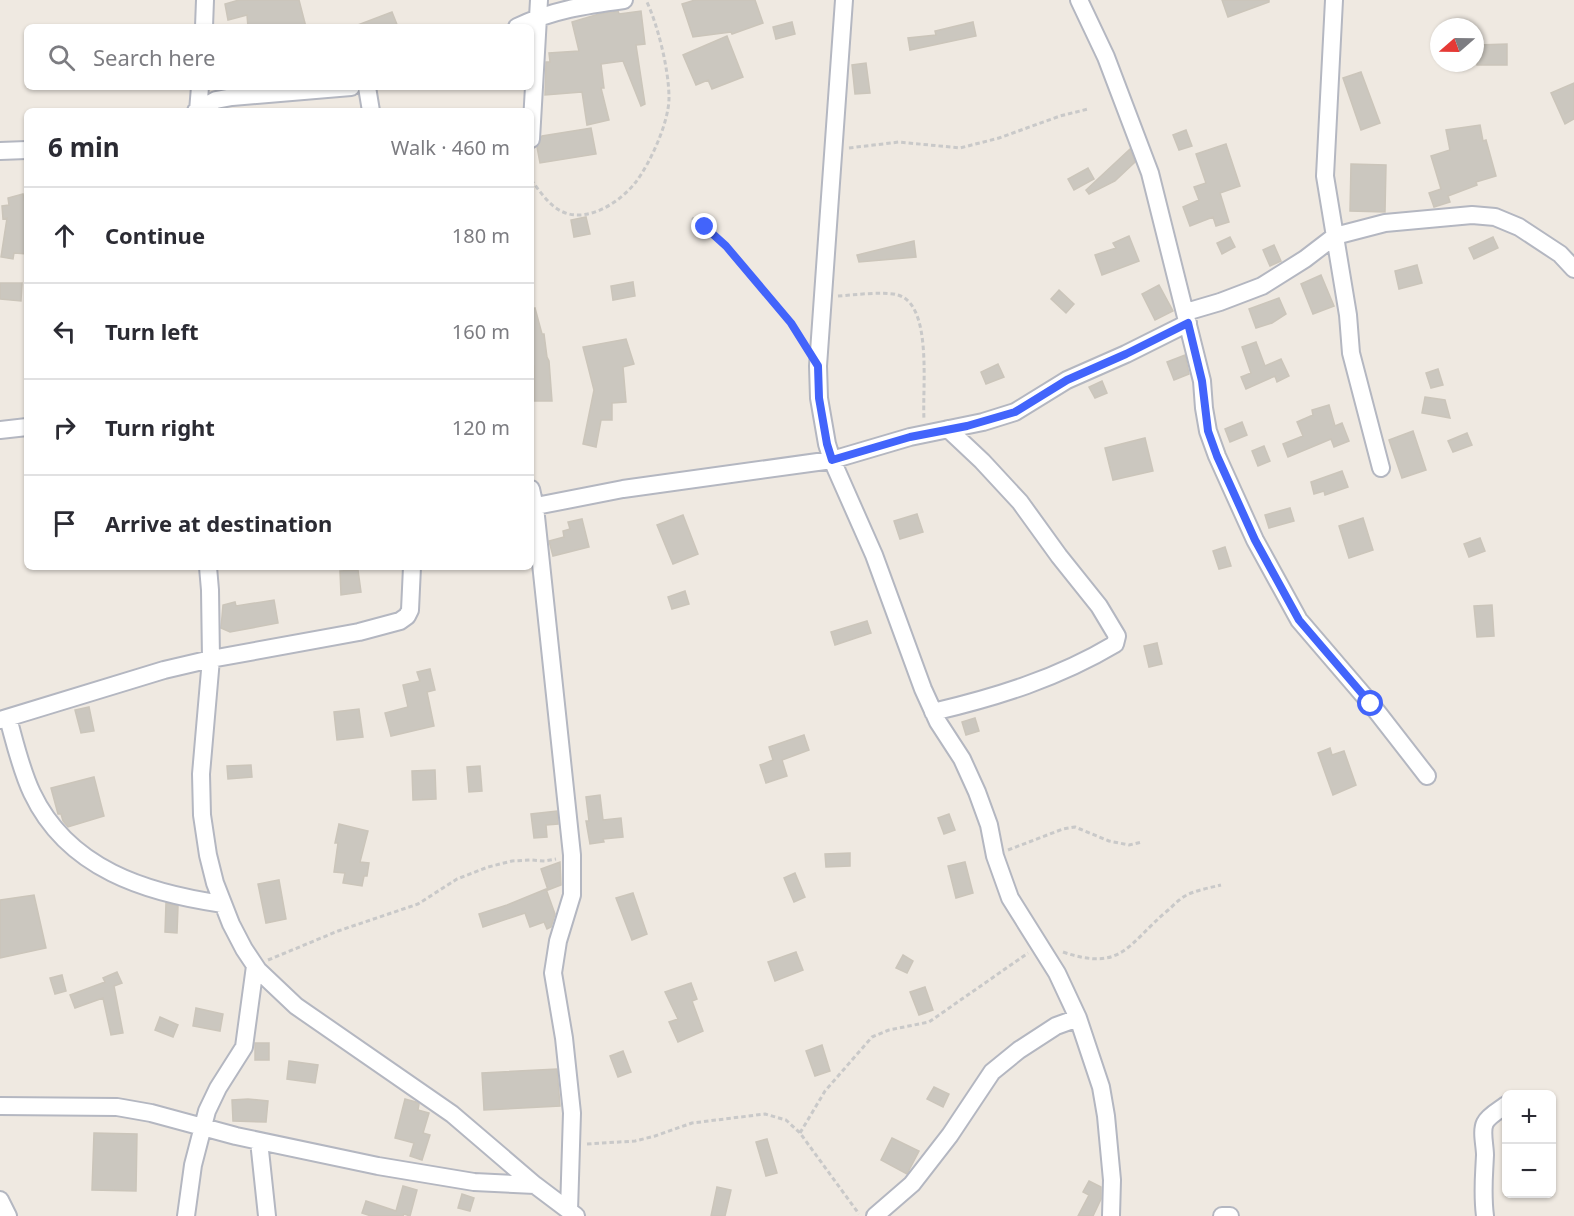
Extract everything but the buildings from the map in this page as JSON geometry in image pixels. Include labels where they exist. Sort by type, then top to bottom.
[{"type":"street","points":[[204,24],[205,0]]},
{"type":"street","points":[[534,78],[539,0]]},
{"type":"street","points":[[523,24],[537,17],[584,5],[624,0]]},
{"type":"street","points":[[844,0],[818,366],[819,398],[827,444],[874,555],[933,712],[970,775],[989,825],[995,856],[1010,898],[1067,990],[1078,1018],[1101,1087],[1106,1116],[1112,1180],[1111,1216]]},
{"type":"street","points":[[1079,0],[1106,57],[1150,173],[1202,381],[1208,431],[1217,456],[1255,540],[1299,620],[1365,696],[1427,776]]},
{"type":"street","points":[[1334,0],[1325,176],[1352,353],[1381,468]]},
{"type":"street","points":[[197,108],[200,90]]},
{"type":"street","points":[[201,108],[216,100],[232,97],[315,90]]},
{"type":"street","points":[[368,90],[370,108]]},
{"type":"street","points":[[533,90],[533,108]]},
{"type":"street","points":[[0,151],[24,150]]},
{"type":"street","points":[[534,507],[623,489],[832,460],[876,446],[983,422],[1015,412],[1067,380],[1126,354],[1187,318],[1262,286],[1305,259],[1335,236],[1385,223],[1472,215],[1495,217],[1567,252],[1574,269]]},
{"type":"street","points":[[0,430],[24,428]]},
{"type":"street","points":[[933,712],[1006,693],[1034,683],[1103,651],[1115,644],[1117,636],[1099,606],[1020,502],[948,429]]},
{"type":"street","points":[[534,516],[572,855],[572,895],[558,941],[553,973],[572,1113],[572,1214]]},
{"type":"street","points":[[208,570],[211,685],[201,774],[202,815],[215,883],[231,924],[255,966],[296,1006],[452,1114],[572,1214]]},
{"type":"street","points":[[223,904],[193,899],[131,883],[106,871],[76,850],[52,825],[32,793],[4,719],[136,677],[211,659],[359,632],[400,621],[407,616],[410,610],[412,570]]},
{"type":"street","points":[[186,1216],[193,1165],[207,1111],[218,1088],[244,1047],[255,966]]},
{"type":"street","points":[[875,1216],[912,1184],[950,1135],[993,1072],[1019,1050],[1056,1026],[1078,1018]]},
{"type":"street","points":[[0,1106],[117,1107],[378,1166],[506,1185],[535,1185]]},
{"type":"street","points":[[1485,1216],[1482,1193],[1485,1156],[1484,1129],[1490,1117],[1502,1108]]},
{"type":"street","points":[[260,1141],[267,1216]]},
{"type":"street","points":[[0,1200],[8,1216]]},
{"type":"street","points":[[1222,1216],[1230,1216]]},
{"type":"path","points":[[534,184],[548,201],[562,212],[577,215],[597,211],[616,201],[635,183],[651,157],[669,99],[661,44],[654,16],[646,0]]},
{"type":"path","points":[[832,150],[899,142],[960,148],[1089,109]]},
{"type":"path","points":[[692,218],[726,246],[791,323],[818,366]]},
{"type":"path","points":[[824,296],[895,294],[905,297],[918,314],[924,339],[925,434]]},
{"type":"path","points":[[995,856],[1063,829],[1075,827],[1109,841],[1129,844],[1142,842]]},
{"type":"path","points":[[255,966],[338,931],[418,904],[457,879],[488,867],[512,861],[545,861],[572,855]]},
{"type":"path","points":[[800,1133],[825,1091],[872,1037],[889,1030],[929,1022],[1040,944],[1084,959],[1106,959],[1136,943],[1161,916],[1183,897],[1221,885]]},
{"type":"path","points":[[571,1144],[613,1144],[635,1141],[692,1123],[765,1114],[786,1120],[800,1133],[860,1216]]},
{"type":"route","points":[[705,227],[726,246],[791,323],[818,366],[819,398],[832,460],[910,437],[967,426],[1015,412],[1067,380],[1188,323],[1202,381],[1208,431],[1255,540],[1299,620],[1371,704]]}]
